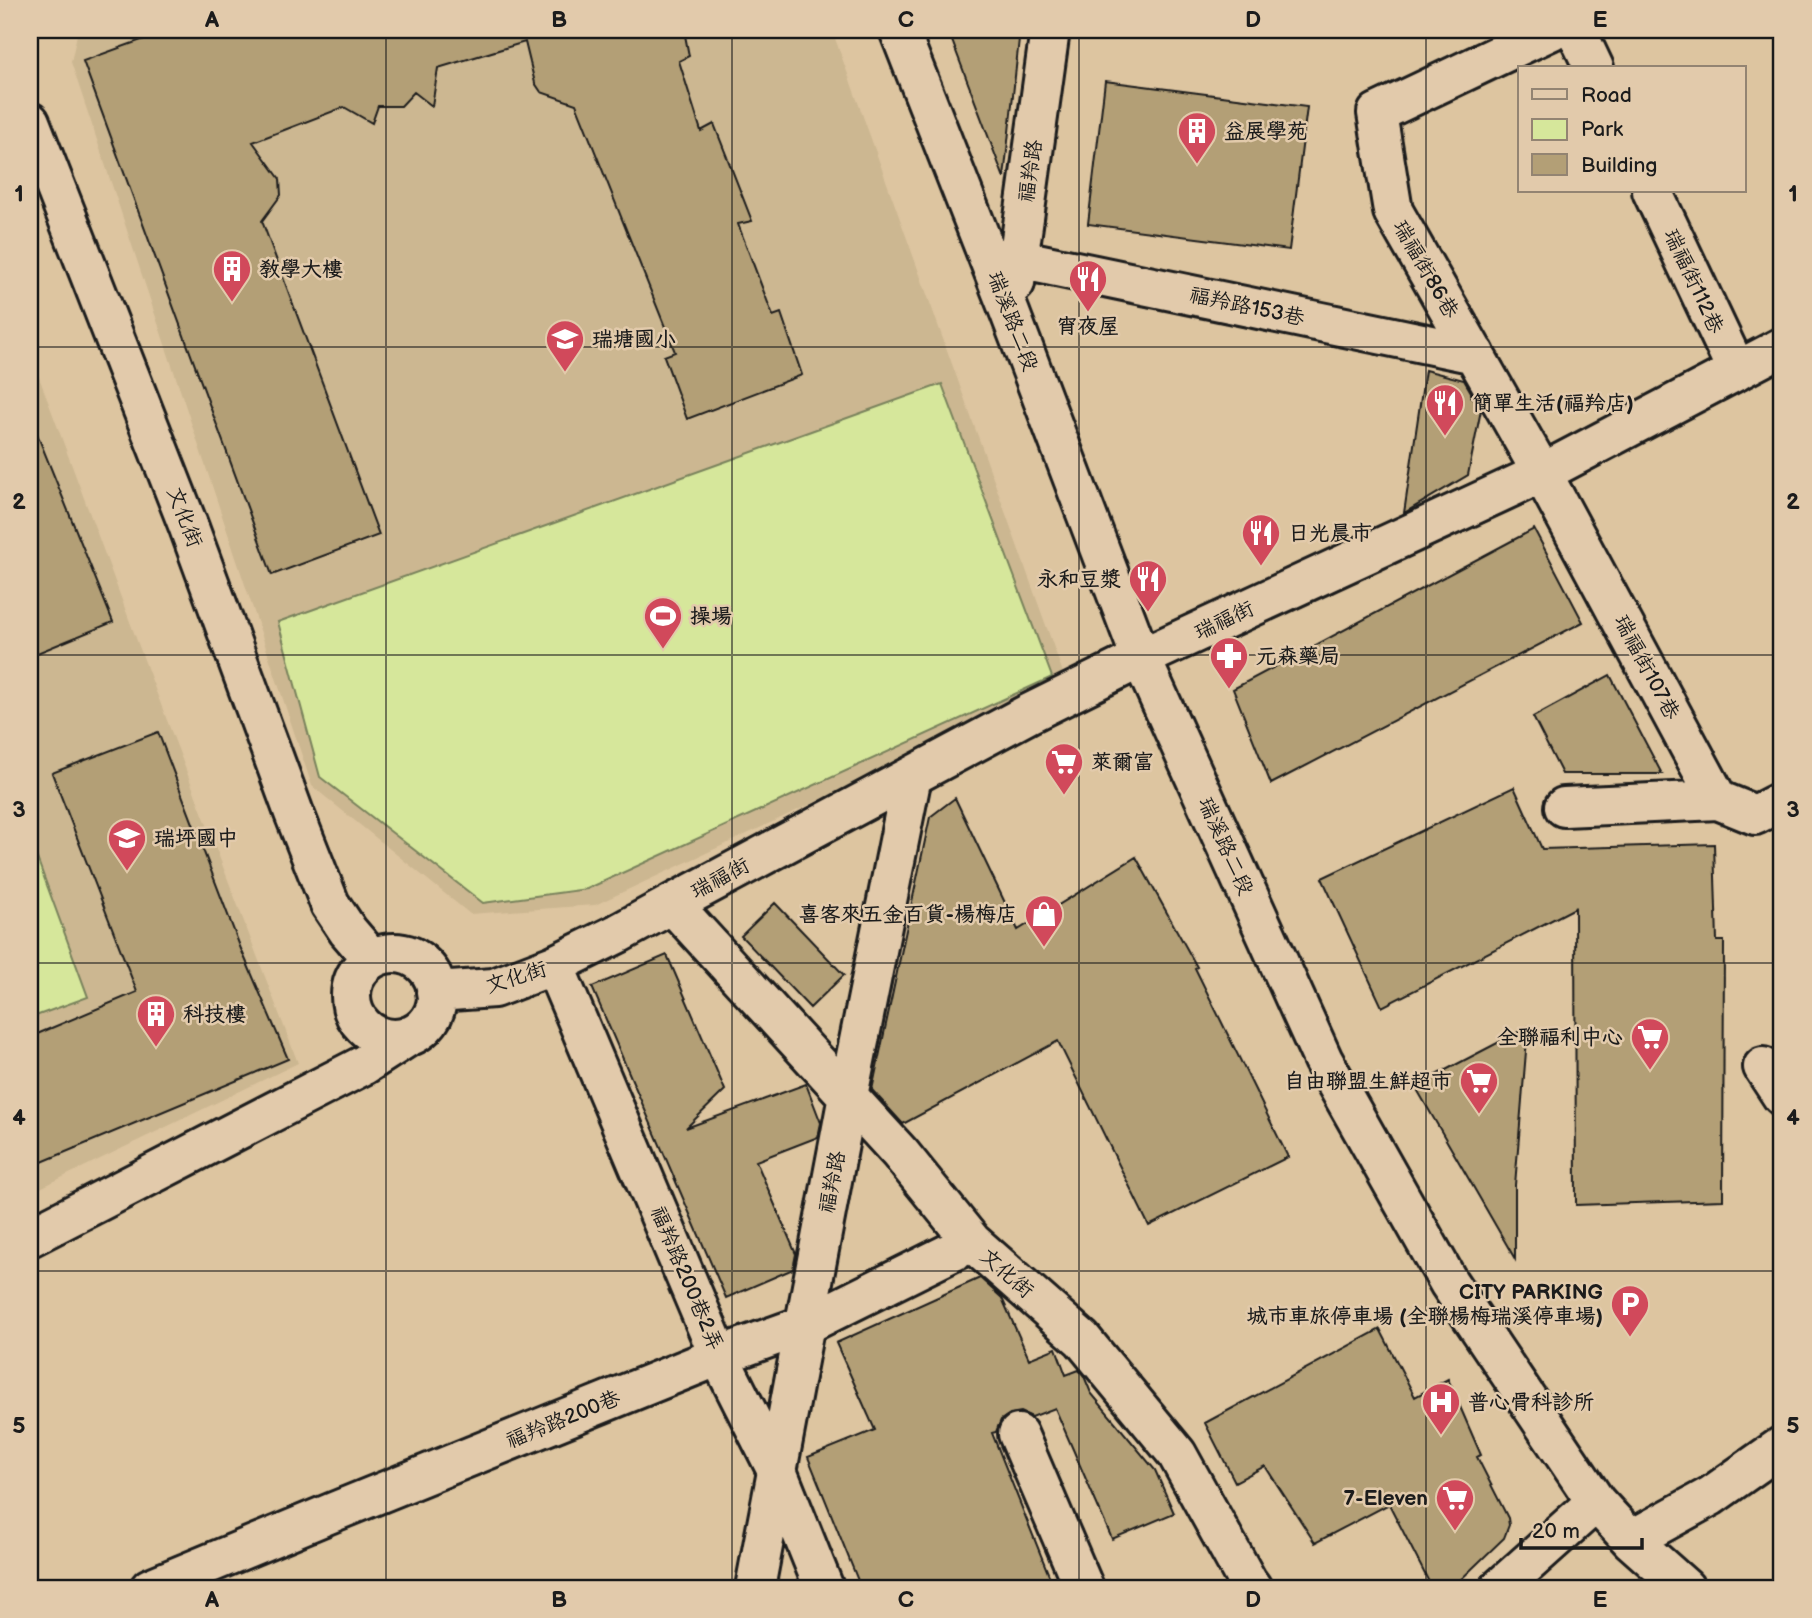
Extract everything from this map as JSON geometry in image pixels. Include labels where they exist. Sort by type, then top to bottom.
[{"type":"street","name":"瑞溪路二段","points":[[900,30],[1141,658],[1323,1060],[1450,1283],[1596,1502],[1631,1540],[1685,1588]]},
{"type":"street","name":"福羚路","points":[[1010,313],[1050,30]]},
{"type":"street","name":"瑞福街86巷","points":[[1542,472],[1393,211],[1377,113],[1552,30]]},
{"type":"street","points":[[1576,30],[1593,66]]},
{"type":"street","name":"文化街","points":[[30,122],[188,525],[330,904],[372,959]]},
{"type":"street","name":"瑞福街112巷","points":[[1652,192],[1737,372]]},
{"type":"street","name":"福羚路153巷","points":[[1018,259],[1475,354]]},
{"type":"street","name":"瑞福街","points":[[672,904],[1028,713],[1542,472],[1782,348]]},
{"type":"street","name":"瑞福街107巷","points":[[1542,472],[1718,800]]},
{"type":"street","name":"福羚路","points":[[755,1588],[912,776]]},
{"type":"street","points":[[1564,807],[1718,800],[1755,815],[1782,801]]},
{"type":"street","name":"文化街","points":[[436,992],[494,988],[554,965],[672,904],[900,1153],[972,1242],[1082,1339],[1177,1454],[1240,1586]]},
{"type":"street","points":[[30,1237],[364,1065],[421,1029],[435,1006],[436,992],[432,978],[425,965],[413,957],[385,953],[361,968],[351,995],[353,1009],[359,1021],[369,1031],[382,1037],[409,1036]]},
{"type":"street","name":"福羚路200巷2弄","points":[[554,965],[719,1356],[777,1471],[824,1588]]},
{"type":"street","name":"福羚路200巷","points":[[150,1588],[719,1356],[805,1325],[972,1242]]},
{"type":"street","points":[[1018,1434],[1084,1588]]},
{"type":"street","points":[[1631,1540],[1711,1496],[1782,1446]]},
{"type":"street","points":[[1500,1588],[1596,1502]]},
{"type":"shaded area","name":"瑞塘國小","points":[[78,30],[832,30],[1067,684],[595,905],[470,914],[312,786],[71,62]]},
{"type":"shaded area","name":"瑞坪國中","points":[[30,353],[298,1063],[30,1193]]},
{"type":"green space","name":"操場","points":[[942,384],[1052,677],[587,889],[483,903],[320,777],[278,622]]},
{"type":"green space","points":[[30,839],[88,997],[30,1018]]},
{"type":"building","name":"教學大樓","points":[[169,30],[684,30],[689,56],[679,61],[701,131],[714,124],[752,221],[738,224],[773,316],[781,313],[802,375],[687,419],[664,356],[675,352],[576,104],[541,92],[535,83],[525,42],[438,68],[432,106],[414,92],[401,106],[378,106],[372,123],[344,107],[253,142],[280,179],[281,195],[262,221],[379,535],[272,575],[83,61]]},
{"type":"building","points":[[948,30],[1020,30],[1004,178]]},
{"type":"building","name":"益展學苑","points":[[1105,81],[1307,107],[1289,250],[1088,224]]},
{"type":"building","name":"簡單生活(福羚店)","points":[[1425,370],[1464,380],[1471,397],[1481,410],[1468,475],[1404,513]]},
{"type":"building","points":[[30,419],[113,622],[30,656]]},
{"type":"building","points":[[1534,529],[1583,622],[1271,784],[1233,689]]},
{"type":"building","points":[[1610,675],[1662,774],[1562,774],[1533,717]]},
{"type":"building","points":[[158,732],[241,949],[288,1059],[30,1167],[30,1037],[137,992],[52,773]]},
{"type":"building","points":[[1514,787],[1542,849],[1714,844],[1717,941],[1724,941],[1723,1200],[1576,1205],[1575,908],[1382,1007],[1322,878]]},
{"type":"building","name":"喜客來五金百貨-楊梅店","points":[[955,798],[1018,930],[1136,857],[1197,967],[1195,968],[1288,1157],[1149,1226],[1058,1041],[903,1124],[872,1090],[930,817]]},
{"type":"building","points":[[775,903],[844,975],[810,1008],[741,936]]},
{"type":"building","points":[[667,955],[725,1090],[686,1128],[806,1084],[821,1123],[818,1137],[756,1161],[796,1254],[793,1269],[726,1298],[592,987]]},
{"type":"building","name":"自由聯盟生鮮超市","points":[[1528,1027],[1515,1185],[1515,1259],[1415,1086]]},
{"type":"building","points":[[980,1278],[1002,1298],[1029,1359],[1056,1348],[1066,1375],[1079,1370],[1084,1376],[1091,1393],[1155,1470],[1174,1513],[1112,1539],[1055,1408],[1032,1417],[1021,1412],[1010,1414],[1001,1420],[996,1432],[992,1433],[1054,1588],[861,1588],[808,1457],[875,1430],[836,1343]]},
{"type":"building","points":[[1380,1329],[1415,1397],[1448,1379],[1481,1455],[1477,1457],[1508,1518],[1509,1525],[1504,1538],[1452,1588],[1432,1588],[1389,1504],[1315,1543],[1265,1466],[1235,1482],[1205,1423]]},
{"type":"place","name":"益展學苑","points":[[1197,165]]},
{"type":"place","name":"教學大樓","points":[[232,303]]},
{"type":"place","name":"宵夜屋","points":[[1088,313]]},
{"type":"place","name":"瑞塘國小","points":[[565,373]]},
{"type":"place","name":"簡單生活(福羚店)","points":[[1445,437]]},
{"type":"place","name":"日光晨市","points":[[1261,567]]},
{"type":"place","name":"永和豆漿","points":[[1148,613]]},
{"type":"place","name":"操場","points":[[663,650]]},
{"type":"place","name":"元森藥局","points":[[1229,690]]},
{"type":"place","name":"萊爾富","points":[[1064,796]]},
{"type":"place","name":"瑞坪國中","points":[[127,872]]},
{"type":"place","name":"喜客來五金百貨-楊梅店","points":[[1044,948]]},
{"type":"place","name":"科技樓","points":[[156,1048]]},
{"type":"place","name":"全聯福利中心","points":[[1650,1071]]},
{"type":"place","name":"自由聯盟生鮮超市","points":[[1479,1115]]},
{"type":"place","name":"CITY PARKING 城市車旅停車場 (全聯楊梅瑞溪停車場)","points":[[1630,1338]]},
{"type":"place","name":"普心骨科診所","points":[[1441,1436]]},
{"type":"place","name":"7-Eleven","points":[[1455,1532]]}]
